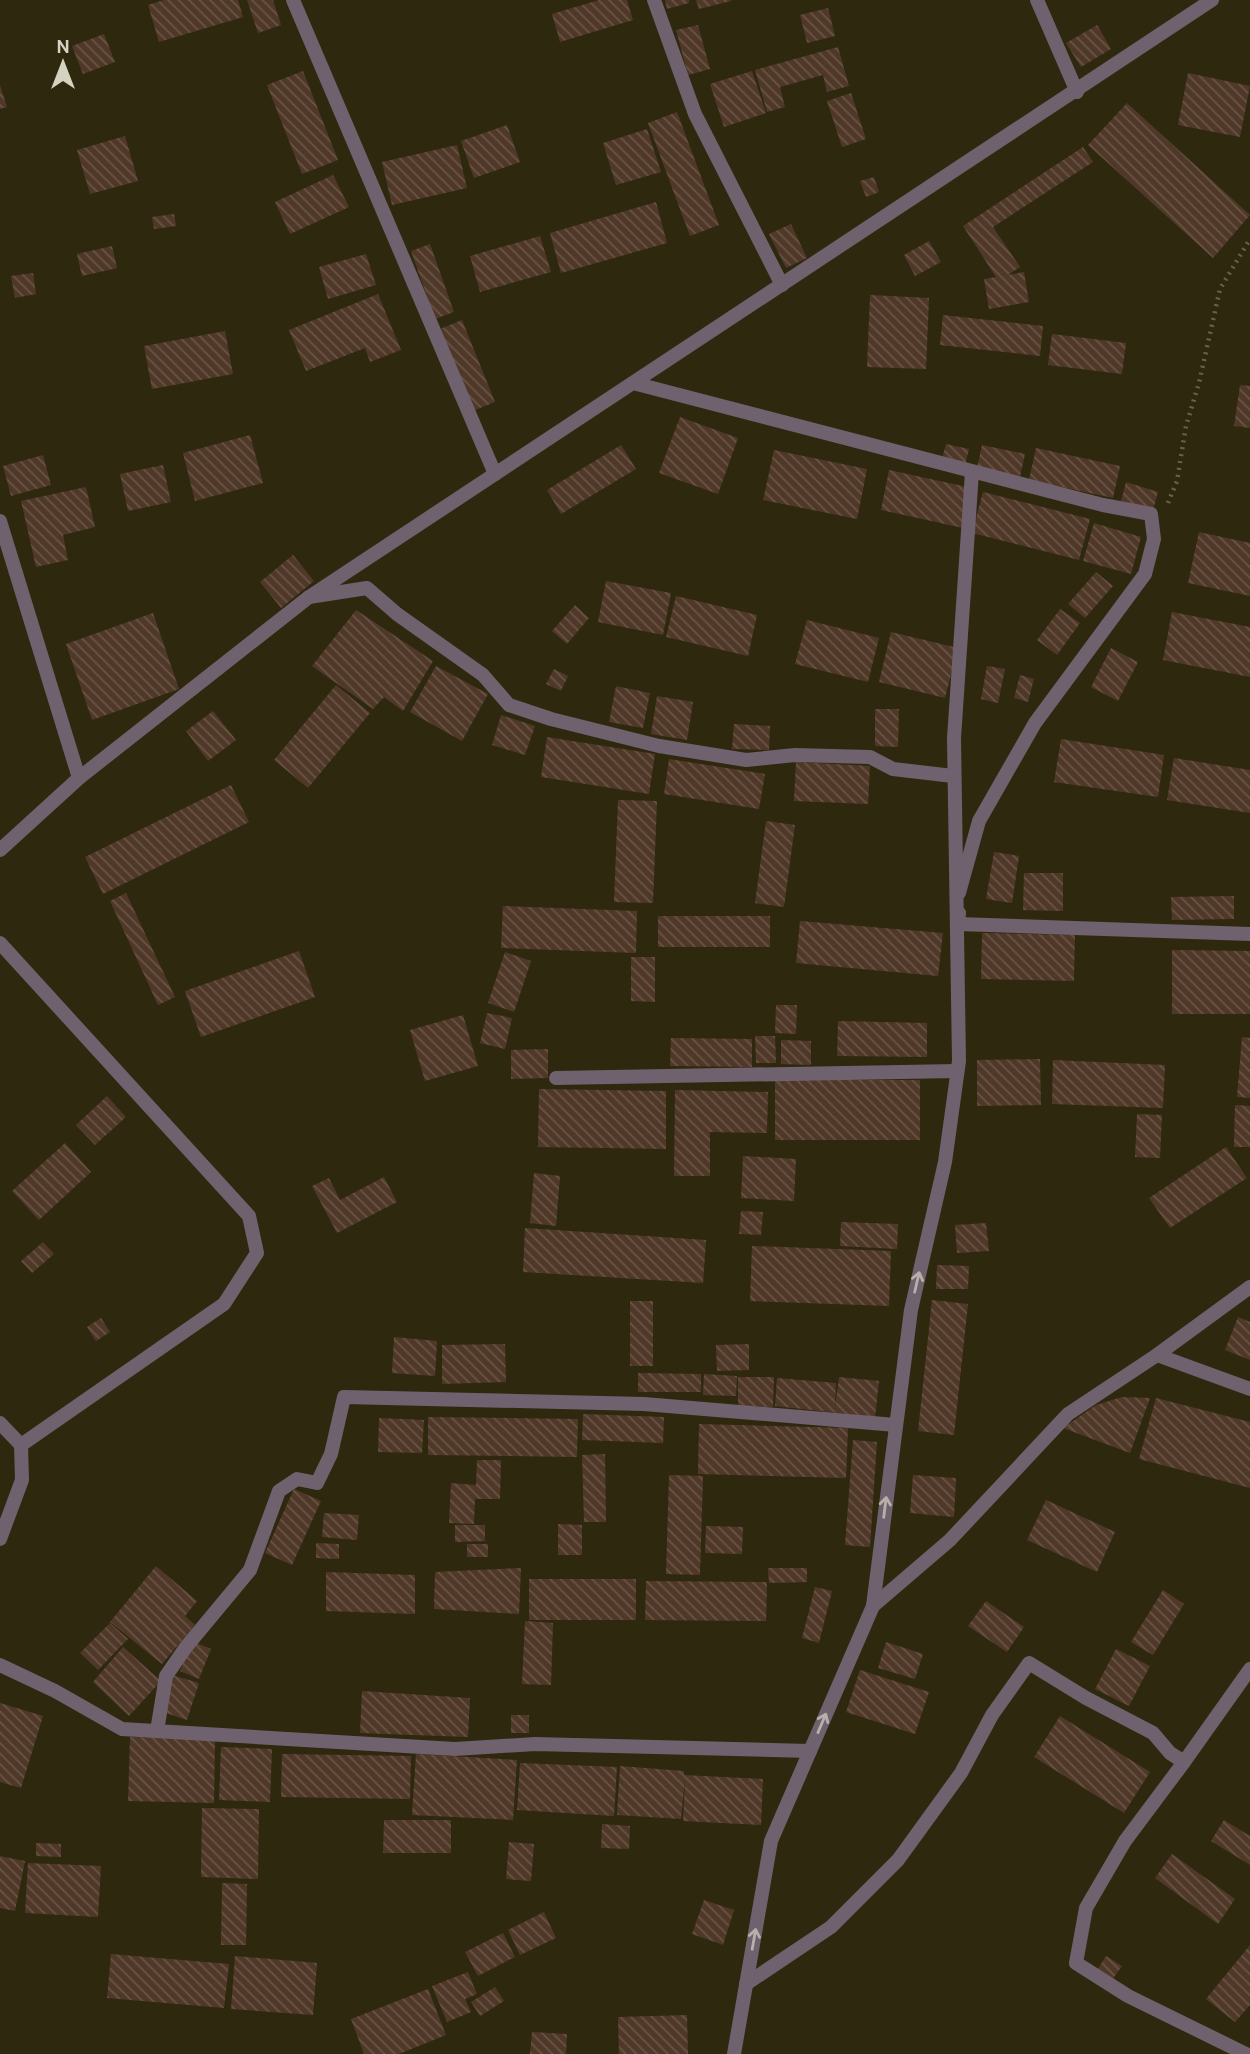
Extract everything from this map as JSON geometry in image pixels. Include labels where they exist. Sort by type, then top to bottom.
[{"type":"street","points":[[293,0],[495,474]]},
{"type":"street","points":[[654,0],[695,114],[782,285]]},
{"type":"street","points":[[1037,0],[1077,92]]},
{"type":"street","points":[[0,850],[79,778],[309,597],[1077,92],[1212,0]]},
{"type":"street","points":[[633,383],[972,472],[1151,514],[1154,539],[1145,574],[1035,723],[979,821],[959,889],[958,924],[1250,934]]},
{"type":"street","points":[[734,2054],[771,1841],[873,1606],[911,1310],[945,1162],[957,1071],[953,776],[972,472]]},
{"type":"street","points":[[0,522],[79,778]]},
{"type":"street","points":[[309,597],[367,589],[397,614],[483,675],[509,705],[551,719],[659,746],[746,760],[795,755],[870,757],[893,769],[953,776]]},
{"type":"street","points":[[0,943],[249,1216],[257,1253],[225,1304],[21,1445]]},
{"type":"street","points":[[556,1078],[957,1071]]},
{"type":"street","points":[[873,1606],[950,1539],[1068,1414],[1157,1355],[1250,1287]]},
{"type":"street","points":[[1157,1355],[1250,1389]]},
{"type":"street","points":[[157,1731],[166,1676],[186,1647],[250,1570],[279,1491],[297,1479],[317,1483],[331,1454],[344,1397],[644,1404],[896,1425]]},
{"type":"street","points":[[0,1423],[21,1445],[22,1480],[0,1539]]},
{"type":"street","points":[[746,1984],[831,1927],[898,1860],[961,1773],[992,1715],[1029,1663],[1086,1698],[1153,1732],[1170,1753],[1184,1762]]},
{"type":"street","points":[[0,1665],[55,1691],[122,1729],[455,1749],[535,1744],[810,1751]]},
{"type":"street","points":[[1246,2054],[1128,1996],[1076,1963],[1086,1908],[1125,1841],[1250,1669]]},
{"type":"path","points":[[1151,514],[1166,508],[1177,481],[1186,426],[1199,383],[1220,289],[1250,239]]},
{"type":"building","points":[[164,0],[238,0],[243,17],[159,42],[148,5]]},
{"type":"building","points":[[247,0],[273,0],[281,25],[258,33]]},
{"type":"building","points":[[599,0],[627,0],[633,20],[560,42],[552,14]]},
{"type":"building","points":[[665,0],[689,0],[689,3],[667,9]]},
{"type":"building","points":[[696,0],[731,0],[731,1],[699,9]]},
{"type":"building","points":[[828,8],[835,36],[807,43],[800,15]]},
{"type":"building","points":[[698,25],[710,69],[688,75],[676,30]]},
{"type":"building","points":[[1097,25],[1111,49],[1081,67],[1066,43]]},
{"type":"building","points":[[104,34],[115,62],[83,74],[72,46]]},
{"type":"building","points":[[838,47],[849,86],[827,92],[823,75],[780,87],[785,107],[767,112],[755,70]]},
{"type":"building","points":[[303,71],[338,160],[302,174],[267,85]]},
{"type":"building","points":[[752,71],[766,113],[724,127],[710,84]]},
{"type":"building","points":[[1188,73],[1250,86],[1240,137],[1178,125]]},
{"type":"building","points":[[0,85],[7,107],[0,109]]},
{"type":"building","points":[[851,93],[866,139],[842,147],[827,101]]},
{"type":"building","points":[[1127,103],[1250,215],[1213,258],[1088,145]]},
{"type":"building","points":[[677,112],[719,225],[690,236],[648,123]]},
{"type":"building","points":[[507,125],[520,162],[474,178],[461,141]]},
{"type":"building","points":[[647,129],[661,172],[616,185],[603,143]]},
{"type":"building","points":[[125,136],[138,181],[90,194],[77,150]]},
{"type":"building","points":[[457,145],[467,188],[392,205],[382,162]]},
{"type":"building","points":[[1083,147],[1093,162],[993,227],[1020,267],[1008,275],[1024,272],[1029,302],[989,309],[984,279],[996,277],[963,226]]},
{"type":"building","points":[[333,175],[349,207],[290,234],[275,202]]},
{"type":"building","points":[[874,177],[879,192],[866,197],[860,181]]},
{"type":"building","points":[[656,202],[667,243],[561,273],[550,233]]},
{"type":"building","points":[[174,214],[176,226],[154,229],[152,217]]},
{"type":"building","points":[[791,224],[807,258],[786,268],[769,234]]},
{"type":"building","points":[[540,236],[551,272],[480,292],[470,256]]},
{"type":"building","points":[[929,241],[941,262],[915,276],[904,255]]},
{"type":"building","points":[[430,244],[454,312],[435,319],[411,251]]},
{"type":"building","points":[[112,246],[117,268],[82,276],[77,254]]},
{"type":"building","points":[[366,254],[376,285],[328,299],[319,267]]},
{"type":"building","points":[[33,273],[36,294],[15,298],[11,276]]},
{"type":"building","points":[[378,294],[401,350],[370,362],[365,348],[306,371],[289,330]]},
{"type":"building","points":[[870,295],[929,298],[926,369],[867,367]]},
{"type":"building","points":[[943,315],[1043,326],[1040,356],[940,345]]},
{"type":"building","points":[[462,320],[495,402],[473,411],[440,329]]},
{"type":"building","points":[[225,331],[233,374],[152,389],[144,346]]},
{"type":"building","points":[[1052,334],[1126,343],[1122,374],[1048,365]]},
{"type":"building","points":[[1240,385],[1250,386],[1250,428],[1234,426]]},
{"type":"building","points":[[680,417],[738,438],[718,494],[659,473]]},
{"type":"building","points":[[250,435],[263,483],[195,501],[183,453]]},
{"type":"building","points":[[946,444],[969,449],[965,465],[942,459]]},
{"type":"building","points":[[621,445],[636,469],[561,514],[547,490]]},
{"type":"building","points":[[982,445],[1025,454],[1020,477],[977,468]]},
{"type":"building","points":[[1036,448],[1120,466],[1113,498],[1029,480]]},
{"type":"building","points":[[774,450],[867,469],[857,519],[763,500]]},
{"type":"building","points":[[43,455],[51,485],[11,496],[3,466]]},
{"type":"building","points":[[163,465],[171,502],[128,511],[120,474]]},
{"type":"building","points":[[889,470],[972,488],[963,528],[881,510]]},
{"type":"building","points":[[1126,482],[1158,492],[1153,510],[1121,501]]},
{"type":"building","points":[[86,487],[95,527],[63,535],[68,560],[36,567],[21,501]]},
{"type":"building","points":[[983,492],[1090,519],[1079,560],[972,533]]},
{"type":"building","points":[[1094,523],[1141,537],[1131,574],[1083,561]]},
{"type":"building","points":[[1199,532],[1250,543],[1250,596],[1188,583]]},
{"type":"building","points":[[293,555],[314,581],[281,608],[260,582]]},
{"type":"building","points":[[1096,572],[1113,586],[1085,618],[1068,604]]},
{"type":"building","points":[[606,581],[671,593],[663,635],[598,622]]},
{"type":"building","points":[[676,596],[757,615],[748,656],[666,637]]},
{"type":"building","points":[[575,605],[589,618],[567,644],[552,631]]},
{"type":"building","points":[[1060,609],[1080,623],[1057,655],[1037,640]]},
{"type":"building","points":[[356,610],[433,661],[403,711],[384,697],[373,709],[312,666]]},
{"type":"building","points":[[1172,612],[1250,627],[1250,677],[1163,660]]},
{"type":"building","points":[[153,613],[179,689],[92,720],[66,644]]},
{"type":"building","points":[[807,620],[879,638],[868,682],[795,664]]},
{"type":"building","points":[[891,632],[958,648],[945,698],[879,682]]},
{"type":"building","points":[[1111,648],[1138,662],[1118,701],[1091,687]]},
{"type":"building","points":[[436,666],[488,694],[462,741],[410,712]]},
{"type":"building","points":[[987,666],[1005,669],[998,703],[981,699]]},
{"type":"building","points":[[554,669],[568,676],[561,691],[546,684]]},
{"type":"building","points":[[1020,675],[1034,679],[1028,702],[1014,698]]},
{"type":"building","points":[[336,685],[370,713],[308,788],[274,760]]},
{"type":"building","points":[[616,686],[650,693],[643,728],[609,722]]},
{"type":"building","points":[[657,696],[693,702],[687,740],[651,734]]},
{"type":"building","points":[[875,709],[899,709],[898,747],[875,746]]},
{"type":"building","points":[[213,711],[236,740],[208,761],[186,731]]},
{"type":"building","points":[[501,715],[535,726],[525,755],[492,745]]},
{"type":"building","points":[[734,724],[770,726],[769,750],[732,749]]},
{"type":"building","points":[[547,737],[655,754],[649,794],[541,777]]},
{"type":"building","points":[[1061,739],[1164,755],[1158,797],[1054,782]]},
{"type":"building","points":[[1174,758],[1250,770],[1250,813],[1167,800]]},
{"type":"building","points":[[669,759],[765,774],[759,809],[664,794]]},
{"type":"building","points":[[796,762],[870,766],[868,804],[794,801]]},
{"type":"building","points":[[231,785],[249,822],[103,894],[85,857]]},
{"type":"building","points":[[618,800],[657,801],[653,903],[614,902]]},
{"type":"building","points":[[766,821],[795,825],[784,907],[755,903]]},
{"type":"building","points":[[994,852],[1019,856],[1012,903],[986,899]]},
{"type":"building","points":[[1024,873],[1063,873],[1063,911],[1023,910]]},
{"type":"building","points":[[126,893],[175,997],[158,1005],[110,901]]},
{"type":"building","points":[[1234,896],[1234,919],[1172,920],[1171,897]]},
{"type":"building","points":[[503,906],[637,911],[636,953],[501,948]]},
{"type":"building","points":[[658,916],[770,916],[770,947],[658,947]]},
{"type":"building","points":[[800,921],[943,933],[938,976],[796,963]]},
{"type":"building","points":[[982,933],[1075,935],[1074,981],[981,979]]},
{"type":"building","points":[[1172,950],[1250,951],[1250,1014],[1172,1014]]},
{"type":"building","points":[[299,951],[315,997],[201,1037],[185,991]]},
{"type":"building","points":[[505,952],[531,961],[514,1012],[488,1003]]},
{"type":"building","points":[[631,957],[655,957],[655,1002],[631,1001]]},
{"type":"building","points":[[776,1005],[797,1005],[796,1034],[775,1033]]},
{"type":"building","points":[[487,1013],[512,1018],[505,1049],[480,1043]]},
{"type":"building","points":[[463,1015],[478,1066],[425,1081],[410,1030]]},
{"type":"building","points":[[838,1021],[927,1023],[927,1057],[837,1056]]},
{"type":"building","points":[[755,1036],[775,1036],[776,1063],[756,1063]]},
{"type":"building","points":[[1242,1037],[1250,1038],[1250,1098],[1237,1097]]},
{"type":"building","points":[[671,1038],[752,1039],[752,1067],[670,1066]]},
{"type":"building","points":[[781,1040],[811,1041],[811,1065],[781,1064]]},
{"type":"building","points":[[548,1049],[548,1078],[511,1079],[511,1050]]},
{"type":"building","points":[[1040,1059],[1041,1105],[977,1106],[977,1060]]},
{"type":"building","points":[[1053,1060],[1165,1065],[1163,1108],[1052,1104]]},
{"type":"building","points":[[775,1080],[920,1080],[920,1140],[775,1140]]},
{"type":"building","points":[[539,1089],[666,1091],[666,1149],[538,1147]]},
{"type":"building","points":[[675,1090],[768,1092],[767,1133],[710,1132],[710,1176],[674,1176]]},
{"type":"building","points":[[107,1096],[126,1117],[95,1145],[76,1125]]},
{"type":"building","points":[[1235,1105],[1250,1106],[1250,1147],[1234,1147]]},
{"type":"building","points":[[1137,1114],[1162,1115],[1160,1158],[1135,1157]]},
{"type":"building","points":[[65,1143],[91,1172],[39,1220],[12,1191]]},
{"type":"building","points":[[1226,1147],[1247,1178],[1170,1228],[1149,1198]]},
{"type":"building","points":[[743,1156],[796,1159],[794,1201],[741,1198]]},
{"type":"building","points":[[534,1173],[560,1176],[556,1226],[530,1223]]},
{"type":"building","points":[[384,1177],[397,1202],[337,1233],[312,1186],[329,1178],[340,1200]]},
{"type":"building","points":[[741,1211],[763,1212],[761,1235],[739,1234]]},
{"type":"building","points":[[841,1222],[898,1224],[897,1249],[840,1246]]},
{"type":"building","points":[[986,1223],[989,1251],[957,1253],[955,1225]]},
{"type":"building","points":[[525,1228],[706,1240],[703,1283],[523,1272]]},
{"type":"building","points":[[43,1242],[54,1254],[32,1273],[21,1261]]},
{"type":"building","points":[[752,1246],[891,1251],[889,1306],[750,1301]]},
{"type":"building","points":[[937,1265],[969,1266],[968,1289],[936,1289]]},
{"type":"building","points":[[932,1300],[968,1304],[954,1435],[918,1431]]},
{"type":"building","points":[[630,1301],[653,1301],[653,1366],[630,1366]]},
{"type":"building","points":[[1238,1317],[1250,1322],[1250,1360],[1225,1350]]},
{"type":"building","points":[[101,1318],[110,1332],[96,1341],[87,1327]]},
{"type":"building","points":[[394,1337],[437,1341],[435,1376],[392,1373]]},
{"type":"building","points":[[505,1344],[506,1382],[442,1384],[442,1345]]},
{"type":"building","points":[[749,1344],[749,1370],[717,1371],[716,1345]]},
{"type":"building","points":[[638,1373],[701,1374],[701,1392],[638,1392]]},
{"type":"building","points":[[704,1374],[737,1376],[736,1396],[703,1395]]},
{"type":"building","points":[[738,1377],[774,1377],[773,1407],[738,1406]]},
{"type":"building","points":[[839,1377],[879,1381],[875,1417],[775,1406],[777,1378],[836,1383],[835,1407]]},
{"type":"building","points":[[1122,1397],[1150,1398],[1130,1453],[1063,1428],[1096,1405]]},
{"type":"building","points":[[1156,1398],[1250,1422],[1250,1488],[1139,1459]]},
{"type":"building","points":[[583,1414],[664,1417],[663,1443],[582,1440]]},
{"type":"building","points":[[428,1417],[578,1419],[577,1457],[428,1455]]},
{"type":"building","points":[[379,1418],[424,1420],[422,1453],[378,1452]]},
{"type":"building","points":[[699,1424],[848,1428],[846,1478],[698,1474]]},
{"type":"building","points":[[853,1440],[877,1442],[870,1547],[845,1545]]},
{"type":"building","points":[[605,1454],[606,1522],[584,1522],[582,1455]]},
{"type":"building","points":[[477,1460],[501,1460],[500,1499],[475,1499],[474,1524],[449,1523],[451,1483],[476,1485]]},
{"type":"building","points":[[669,1475],[703,1476],[700,1575],[666,1574]]},
{"type":"building","points":[[913,1475],[956,1478],[954,1517],[910,1513]]},
{"type":"building","points":[[294,1489],[321,1501],[292,1565],[265,1553]]},
{"type":"building","points":[[1046,1500],[1115,1532],[1097,1572],[1027,1540]]},
{"type":"building","points":[[324,1513],[359,1515],[357,1540],[322,1537]]},
{"type":"building","points":[[558,1524],[582,1525],[582,1555],[558,1555]]},
{"type":"building","points":[[455,1525],[485,1525],[485,1541],[455,1542]]},
{"type":"building","points":[[706,1526],[743,1527],[742,1554],[705,1553]]},
{"type":"building","points":[[316,1543],[339,1544],[339,1559],[316,1558]]},
{"type":"building","points":[[467,1544],[488,1544],[488,1557],[467,1557]]},
{"type":"building","points":[[156,1566],[197,1601],[185,1616],[195,1625],[162,1664],[110,1622]]},
{"type":"building","points":[[521,1568],[519,1614],[434,1609],[435,1572]]},
{"type":"building","points":[[768,1568],[807,1568],[807,1582],[769,1583]]},
{"type":"building","points":[[326,1572],[415,1575],[415,1614],[326,1611]]},
{"type":"building","points":[[529,1579],[636,1579],[636,1620],[529,1620]]},
{"type":"building","points":[[646,1581],[767,1582],[766,1621],[645,1620]]},
{"type":"building","points":[[815,1587],[832,1591],[819,1643],[802,1638]]},
{"type":"building","points":[[1163,1590],[1184,1604],[1153,1655],[1131,1642]]},
{"type":"building","points":[[986,1601],[1024,1627],[1007,1652],[968,1626]]},
{"type":"building","points":[[525,1621],[553,1623],[551,1685],[522,1684]]},
{"type":"building","points":[[110,1623],[128,1639],[98,1670],[80,1653]]},
{"type":"building","points":[[192,1641],[211,1649],[199,1679],[180,1671]]},
{"type":"building","points":[[886,1642],[923,1654],[915,1679],[878,1668]]},
{"type":"building","points":[[123,1647],[161,1681],[129,1716],[93,1682]]},
{"type":"building","points":[[1116,1649],[1150,1666],[1129,1706],[1095,1689]]},
{"type":"building","points":[[860,1670],[929,1692],[915,1734],[846,1712]]},
{"type":"building","points":[[172,1675],[199,1683],[187,1720],[160,1711]]},
{"type":"building","points":[[362,1691],[470,1698],[468,1737],[360,1733]]},
{"type":"building","points":[[0,1703],[43,1716],[21,1788],[0,1782]]},
{"type":"building","points":[[511,1715],[529,1715],[529,1733],[511,1733]]},
{"type":"building","points":[[1060,1716],[1150,1772],[1124,1813],[1034,1757]]},
{"type":"building","points":[[130,1737],[215,1739],[214,1803],[128,1801]]},
{"type":"building","points":[[221,1747],[272,1749],[270,1802],[219,1800]]},
{"type":"building","points":[[282,1754],[411,1756],[410,1799],[281,1797]]},
{"type":"building","points":[[416,1754],[517,1760],[513,1820],[412,1815]]},
{"type":"building","points":[[520,1763],[617,1767],[614,1816],[517,1810]]},
{"type":"building","points":[[620,1766],[684,1771],[684,1775],[763,1779],[761,1825],[683,1821],[685,1778],[681,1819],[617,1815]]},
{"type":"building","points":[[202,1808],[259,1809],[258,1879],[201,1877]]},
{"type":"building","points":[[384,1820],[451,1820],[451,1853],[383,1853]]},
{"type":"building","points":[[1224,1820],[1250,1836],[1250,1865],[1211,1841]]},
{"type":"building","points":[[602,1824],[630,1826],[629,1849],[601,1848]]},
{"type":"building","points":[[509,1842],[534,1844],[531,1881],[506,1879]]},
{"type":"building","points":[[36,1843],[61,1844],[61,1857],[36,1856]]},
{"type":"building","points":[[1172,1854],[1235,1899],[1218,1924],[1155,1878]]},
{"type":"building","points":[[0,1856],[25,1861],[15,1911],[0,1908]]},
{"type":"building","points":[[28,1863],[101,1866],[98,1917],[25,1913]]},
{"type":"building","points":[[222,1883],[247,1884],[246,1945],[221,1945]]},
{"type":"building","points":[[704,1900],[734,1910],[723,1945],[692,1934]]},
{"type":"building","points":[[544,1912],[556,1938],[520,1955],[508,1930]]},
{"type":"building","points":[[503,1933],[515,1957],[478,1976],[465,1952]]},
{"type":"building","points":[[1250,1945],[1250,2005],[1235,2022],[1206,1999]]},
{"type":"building","points":[[111,1954],[229,1964],[224,2008],[107,1998]]},
{"type":"building","points":[[235,1956],[317,1963],[313,2015],[231,2009]]},
{"type":"building","points":[[1106,1956],[1122,1966],[1112,1980],[1097,1970]]},
{"type":"building","points":[[468,1972],[477,1994],[465,1999],[471,2012],[447,2022],[432,1986]]},
{"type":"building","points":[[495,1987],[504,2001],[480,2016],[471,2002]]},
{"type":"building","points":[[428,1989],[446,2035],[399,2054],[364,2054],[351,2019]]},
{"type":"building","points":[[687,2015],[688,2054],[619,2054],[618,2017]]},
{"type":"building","points":[[532,2032],[567,2034],[566,2054],[530,2054]]}]
